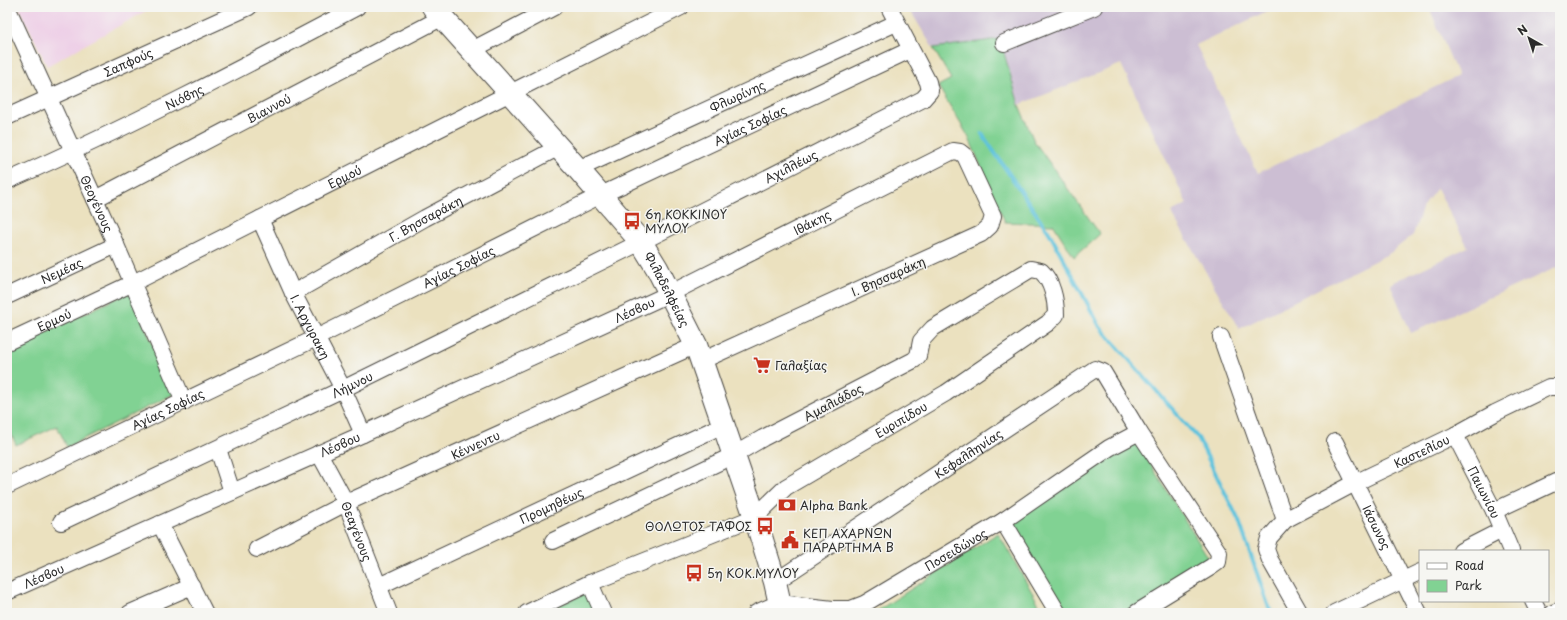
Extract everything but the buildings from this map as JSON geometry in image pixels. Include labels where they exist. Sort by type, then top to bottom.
[{"type":"main road","name":"Φιλαδελφείας","points":[[439,11],[509,94],[578,169],[641,242],[671,293],[699,353],[755,517],[779,599]]},
{"type":"street","name":"Θεογένους","points":[[7,7],[116,245],[184,402]]},
{"type":"street","name":"Σαπφούς","points":[[7,118],[249,7]]},
{"type":"street","name":"Νιόβης","points":[[7,181],[73,152],[211,85],[358,7]]},
{"type":"street","points":[[472,50],[554,7]]},
{"type":"street","name":"Ερμού","points":[[7,342],[133,283],[682,7]]},
{"type":"street","points":[[889,7],[910,50]]},
{"type":"street","points":[[1004,43],[1094,7]]},
{"type":"street","name":"Βιαννού","points":[[95,199],[439,11]]},
{"type":"street","name":"Φλωρίνης","points":[[578,169],[896,23]]},
{"type":"street","name":"Αχιλλέως","points":[[641,242],[906,109],[923,99],[930,91],[928,82],[910,50]]},
{"type":"street","name":"Αγίας Σοφίας","points":[[7,486],[316,338],[601,196],[910,50]]},
{"type":"street","name":"Γ. Βησσαράκη","points":[[293,293],[425,218],[558,147]]},
{"type":"street","name":"Ιθάκης","points":[[671,293],[953,151]]},
{"type":"street","name":"Ι. Βησσαράκη","points":[[699,353],[981,234],[990,226],[993,216],[965,156],[960,152],[953,151]]},
{"type":"street","name":"Ι. Αργυρακη","points":[[260,219],[293,293],[343,389],[363,434]]},
{"type":"street","name":"Λήμνου","points":[[61,522],[343,389],[641,242]]},
{"type":"street","name":"Νεμέας","points":[[7,296],[116,245]]},
{"type":"street","name":"Αμαλιάδος","points":[[552,541],[734,455],[763,438],[914,360],[918,356],[921,341],[926,333],[1031,269],[1041,271],[1050,283],[1056,305],[1056,314],[1048,323]]},
{"type":"street","name":"Λέσβου","points":[[7,592],[363,434],[671,293]]},
{"type":"street","name":"Ευριπίδου","points":[[755,517],[786,487],[946,393],[1048,323]]},
{"type":"street","points":[[1221,337],[1285,520],[1269,538],[1266,549],[1270,560],[1300,613]]},
{"type":"street","name":"Κέννεντυ","points":[[257,549],[346,503],[699,353]]},
{"type":"street","name":"Κεφαλληνίας","points":[[779,599],[1095,368],[1103,372],[1139,432]]},
{"type":"street","name":"Καστελίου","points":[[1285,520],[1355,483],[1455,435],[1494,413],[1549,387],[1560,387]]},
{"type":"street","name":"Προμηθέως","points":[[379,586],[723,425]]},
{"type":"street","points":[[1136,613],[1211,568],[1218,562],[1219,553],[1139,432]]},
{"type":"street","name":"Ποσειδώνος","points":[[756,613],[779,599],[833,609],[851,609],[864,604],[1003,520],[1109,448],[1139,432]]},
{"type":"street","name":"Παιωνίου","points":[[1455,435],[1494,511],[1511,550]]},
{"type":"street","name":"Ιάσωνος","points":[[1335,442],[1419,613]]},
{"type":"street","points":[[218,449],[232,492]]},
{"type":"street","name":"Θεαγένους","points":[[319,453],[346,503],[389,613]]},
{"type":"street","points":[[1494,511],[1560,480]]},
{"type":"street","points":[[527,613],[590,583],[755,517]]},
{"type":"street","points":[[1003,520],[1058,613]]},
{"type":"street","points":[[160,524],[205,613]]},
{"type":"street","points":[[1463,550],[1502,530]]},
{"type":"street","points":[[1334,613],[1419,572]]},
{"type":"street","points":[[590,583],[603,613]]},
{"type":"street","points":[[130,613],[192,586]]},
{"type":"street","points":[[1534,602],[1539,613]]},
{"type":"street","points":[[1553,613],[1560,610]]},
{"type":"shaded area","points":[[19,7],[153,7],[47,66]]},
{"type":"shaded area","points":[[908,7],[1276,7],[1196,45],[1258,173],[1458,76],[1429,7],[1560,7],[1560,266],[1411,333],[1390,284],[1468,247],[1437,188],[1423,206],[1413,235],[1390,253],[1239,329],[1171,212],[1187,204],[1121,64],[1019,105],[1000,40],[933,48]]},
{"type":"green space","points":[[1000,39],[1019,105],[1034,141],[1100,234],[1074,257],[1053,224],[1005,222],[968,136],[938,86],[951,79],[933,48]]},
{"type":"green space","points":[[130,292],[174,394],[67,447],[57,426],[16,445],[7,424],[7,350]]},
{"type":"green space","points":[[1136,441],[1213,565],[1131,613],[1065,613],[1011,523]]},
{"type":"green space","points":[[998,533],[1044,613],[874,613]]},
{"type":"green space","points":[[591,590],[603,613],[543,613]]},
{"type":"waterway","points":[[982,134],[1050,234],[1100,327],[1198,438],[1239,521],[1272,613]]},
{"type":"place","name":"6η ΚΟΚΚΙΝΟΥ ΜΥΛΟΥ","points":[[632,221]]},
{"type":"place","name":"Γαλαξίας","points":[[762,365]]},
{"type":"place","name":"Alpha Bank","points":[[787,505]]},
{"type":"place","name":"ΘΟΛΩΤΟΣ ΤΑΦΟΣ","points":[[765,526]]},
{"type":"place","name":"ΚΕΠ ΑΧΑΡΝΩΝ ΠΑΡΑΡΤΗΜΑ Β","points":[[790,540]]},
{"type":"place","name":"5η ΚΟΚ.ΜΥΛΟΥ","points":[[694,573]]}]
